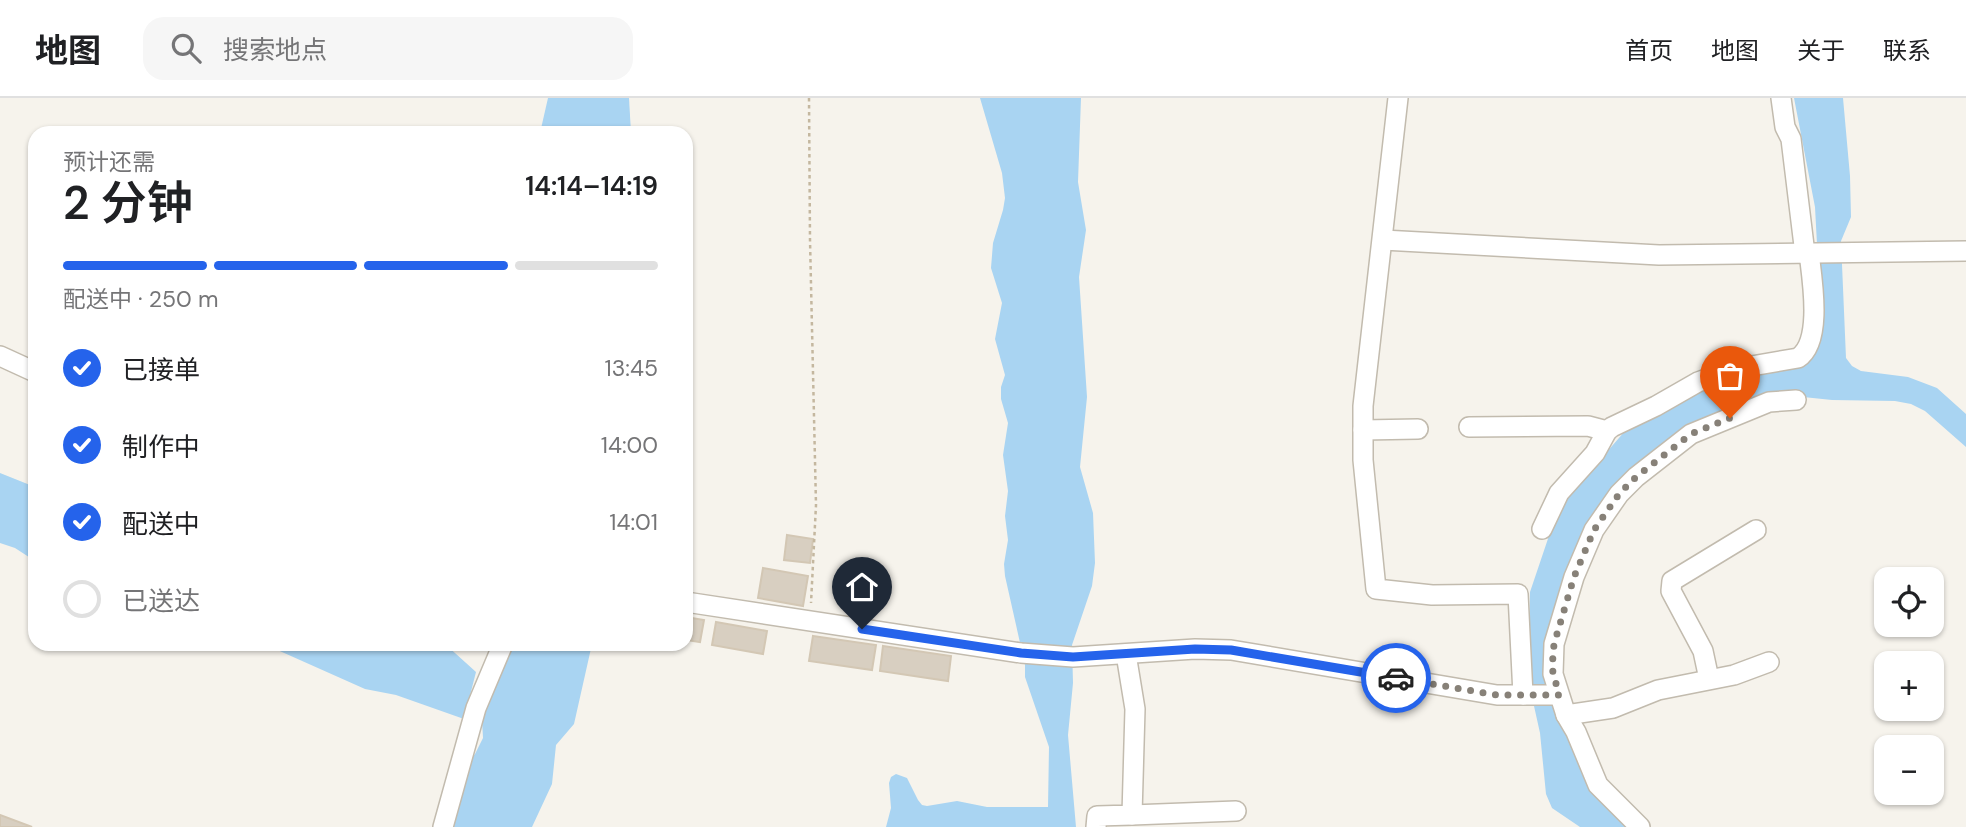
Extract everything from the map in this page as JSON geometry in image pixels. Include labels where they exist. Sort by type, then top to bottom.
[{"type":"street","points":[[1398,98],[1363,406],[1365,479],[1376,589],[1432,595],[1518,594],[1522,695]]},
{"type":"street","points":[[1542,529],[1559,493],[1595,453],[1607,431],[1698,382],[1734,369],[1798,358],[1803,354],[1811,338],[1815,301],[1791,139],[1785,127],[1781,98]]},
{"type":"street","points":[[1383,240],[1659,255],[1966,251]]},
{"type":"street","points":[[0,356],[28,369]]},
{"type":"street","points":[[1640,827],[1598,785],[1559,695],[1552,668],[1557,633],[1574,577],[1591,536],[1619,494],[1636,477],[1691,434],[1769,402],[1796,400]]},
{"type":"street","points":[[1469,427],[1588,426],[1607,431]]},
{"type":"street","points":[[1363,430],[1418,429]]},
{"type":"street","points":[[1709,679],[1703,651],[1671,591],[1672,581],[1756,530]]},
{"type":"street","points":[[693,603],[1021,653],[1073,657],[1195,649],[1231,650],[1497,695],[1559,695]]},
{"type":"street","points":[[443,827],[472,720],[500,651]]},
{"type":"street","points":[[1126,654],[1135,709],[1135,786],[1132,816]]},
{"type":"street","points":[[1566,715],[1613,708],[1658,690],[1734,675],[1769,662]]},
{"type":"street","points":[[1096,827],[1097,817],[1236,811]]},
{"type":"path","points":[[808,621],[814,569],[816,505],[809,98]]},
{"type":"water","points":[[548,98],[629,98],[631,126],[542,126]]},
{"type":"water","points":[[980,98],[1081,98],[1078,182],[1086,230],[1079,277],[1087,397],[1080,467],[1093,513],[1095,563],[1092,586],[1072,645],[1073,683],[1068,735],[1076,827],[886,827],[891,808],[889,783],[891,777],[896,774],[907,778],[922,805],[957,801],[987,807],[1048,807],[1049,747],[1025,677],[1025,665],[1005,576],[1008,540],[1005,516],[1008,491],[1003,455],[1008,423],[1001,399],[1005,375],[995,339],[1002,303],[991,268],[993,243],[1005,198],[1002,173]]},
{"type":"water","points":[[1794,98],[1843,98],[1851,217],[1841,241],[1846,358],[1852,366],[1861,371],[1908,377],[1937,388],[1966,414],[1966,447],[1925,411],[1911,404],[1895,401],[1832,400],[1784,395],[1699,425],[1601,515],[1549,686],[1528,685],[1530,592],[1555,518],[1573,491],[1625,431],[1681,397],[1729,379],[1803,363],[1820,300],[1815,207]]},
{"type":"water","points":[[0,473],[28,484],[28,556],[0,543]]},
{"type":"water","points":[[280,651],[453,651],[476,672],[464,719],[396,695],[365,689]]},
{"type":"water","points":[[509,651],[590,651],[574,724],[556,745],[552,784],[532,827],[448,827],[463,768],[475,754],[483,738],[482,720]]},
{"type":"water","points":[[1553,705],[1632,827],[1580,827],[1552,808],[1546,794],[1540,733],[1534,706]]},
{"type":"building","points":[[787,535],[813,539],[810,563],[784,560]]},
{"type":"building","points":[[763,568],[808,576],[803,606],[758,598]]},
{"type":"building","points":[[693,618],[704,620],[700,642],[693,641]]},
{"type":"building","points":[[716,622],[767,631],[763,654],[712,645]]},
{"type":"building","points":[[813,636],[876,645],[872,670],[809,661]]},
{"type":"building","points":[[883,646],[951,656],[948,681],[880,671]]},
{"type":"building","points":[[0,815],[32,827],[0,827]]},
{"type":"way so far","points":[[1396,678],[1497,695],[1559,695],[1552,668],[1554,644],[1574,577],[1594,530],[1619,494],[1636,477],[1691,434],[1730,418]]},
{"type":"route","points":[[862,629],[1021,653],[1073,657],[1195,649],[1231,650],[1396,678]]}]
